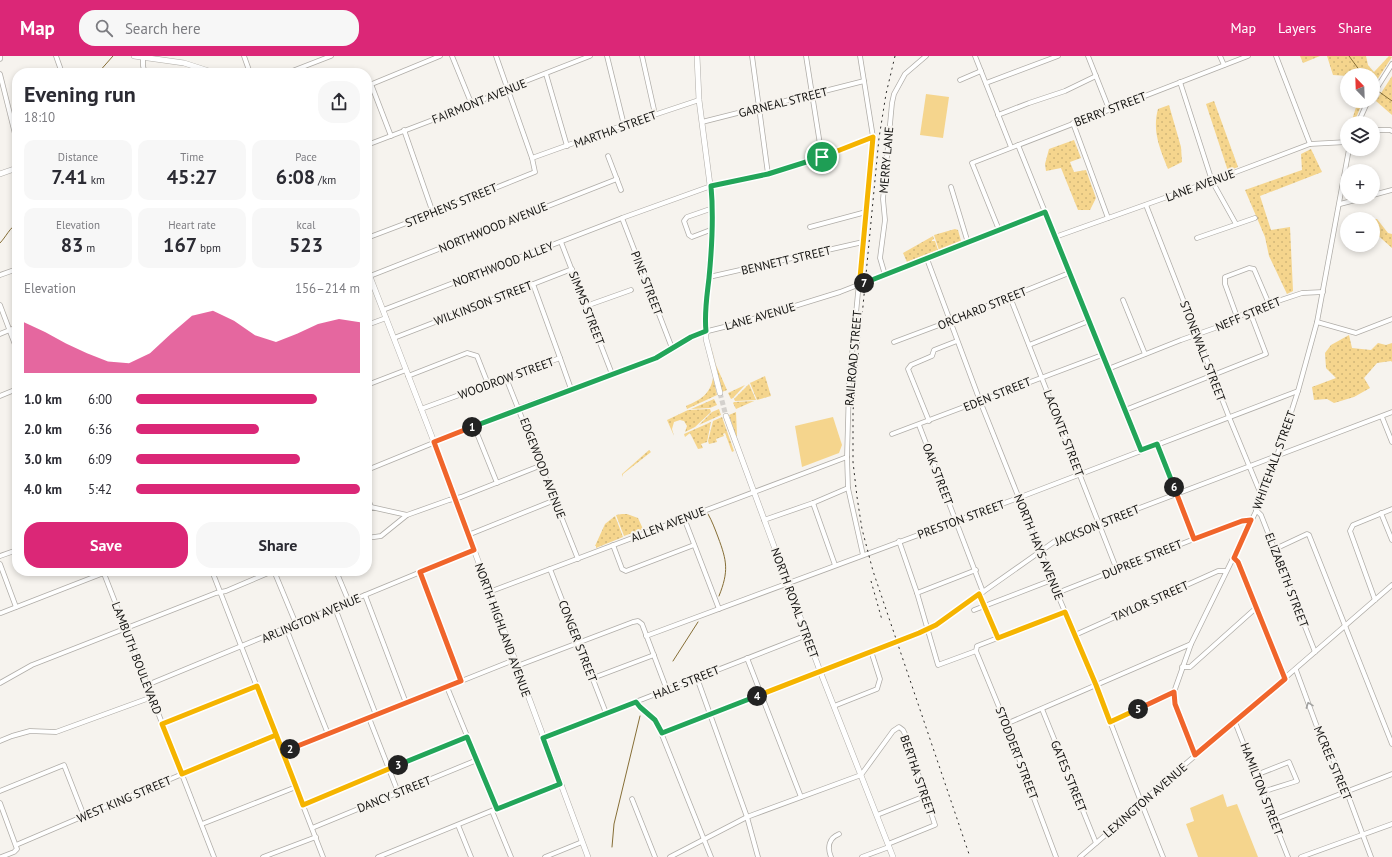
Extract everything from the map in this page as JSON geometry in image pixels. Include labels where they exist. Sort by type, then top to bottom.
[{"type":"main road","points":[[134,56],[184,63],[198,68]]},
{"type":"main road","points":[[697,56],[699,100],[713,208],[713,229],[705,313],[706,339],[720,393]]},
{"type":"main road","points":[[0,174],[12,170]]},
{"type":"main road","name":"NORTH HIGHLAND AVENUE","points":[[372,281],[434,442],[588,857]]},
{"type":"main road","name":"NORTH ROYAL STREET","points":[[726,416],[820,671],[893,857]]},
{"type":"street","points":[[56,56],[60,68]]},
{"type":"street","points":[[244,56],[248,68]]},
{"type":"street","points":[[300,68],[331,56]]},
{"type":"street","points":[[372,84],[440,56]]},
{"type":"street","points":[[452,56],[472,105]]},
{"type":"street","points":[[496,56],[532,158]]},
{"type":"street","name":"FAIRMONT AVENUE","points":[[372,144],[404,130],[472,105],[508,88],[590,56]]},
{"type":"street","points":[[607,56],[624,125]]},
{"type":"street","points":[[642,56],[655,114]]},
{"type":"street","points":[[752,56],[768,174]]},
{"type":"street","points":[[806,56],[822,157]]},
{"type":"street","name":"RAILROAD STREET","points":[[860,56],[873,137],[860,285],[849,386],[847,457],[848,488],[862,555]]},
{"type":"street","name":"MERRY LANE","points":[[884,275],[880,258],[885,220],[883,194],[892,103],[894,94],[905,74],[926,56]]},
{"type":"street","points":[[975,56],[1011,147]]},
{"type":"street","points":[[986,84],[1058,56]]},
{"type":"street","points":[[1088,56],[1110,109]]},
{"type":"street","points":[[1220,56],[1224,65]]},
{"type":"street","name":"BERRY STREET","points":[[999,230],[972,163],[1224,65],[1236,58],[1248,56]]},
{"type":"street","points":[[1276,56],[1310,144]]},
{"type":"street","points":[[143,57],[144,68]]},
{"type":"street","points":[[1380,83],[1392,64]]},
{"type":"street","points":[[960,80],[981,71]]},
{"type":"street","points":[[0,74],[12,122]]},
{"type":"street","points":[[546,74],[567,146]]},
{"type":"street","points":[[998,115],[1065,91],[1096,76]]},
{"type":"street","name":"GARNEAL STREET","points":[[702,122],[864,81]]},
{"type":"street","points":[[1180,82],[1212,181],[1236,224]]},
{"type":"street","points":[[372,92],[391,136]]},
{"type":"street","name":"MARTHA STREET","points":[[532,158],[655,114],[699,100]]},
{"type":"street","points":[[1073,123],[1108,218]]},
{"type":"street","points":[[404,130],[433,213]]},
{"type":"street","points":[[1380,130],[1392,131]]},
{"type":"street","name":"NORTHWOOD ALLEY","points":[[383,310],[622,218],[711,186],[768,174],[822,157],[873,137]]},
{"type":"street","name":"LANE AVENUE","points":[[1055,237],[1310,144],[1340,142]]},
{"type":"street","points":[[1018,145],[1141,450]]},
{"type":"street","points":[[608,156],[621,190]]},
{"type":"street","name":"STEPHENS STREET","points":[[372,236],[535,172],[532,158]]},
{"type":"street","name":"NORTHWOOD AVENUE","points":[[372,275],[617,179]]},
{"type":"street","points":[[951,187],[968,243]]},
{"type":"street","points":[[1380,193],[1392,190]]},
{"type":"street","name":"WHITEHALL STREET","points":[[1195,755],[1175,704],[1174,692],[1191,644],[1226,571],[1234,558],[1262,497],[1277,456],[1298,391],[1317,322],[1340,204]]},
{"type":"street","name":"STONEWALL STREET","points":[[1146,205],[1262,497]]},
{"type":"street","points":[[713,208],[687,217],[684,221],[689,236],[692,237],[713,229]]},
{"type":"street","points":[[810,227],[866,212]]},
{"type":"street","name":"LANE AVENUE","points":[[372,468],[519,408],[656,358],[691,337],[706,331],[824,298],[1045,212]]},
{"type":"street","name":"PINE STREET","points":[[622,218],[672,348]]},
{"type":"street","points":[[1197,238],[1255,218]]},
{"type":"street","name":"SIMMS STREET","points":[[561,242],[612,374]]},
{"type":"street","name":"BENNETT STREET","points":[[709,277],[863,242]]},
{"type":"street","name":"NORTH HAYS AVENUE","points":[[927,259],[957,342],[1018,498],[1096,685],[1141,804],[1163,857]]},
{"type":"street","points":[[1237,317],[1225,284],[1225,277],[1249,268],[1254,269],[1269,304]]},
{"type":"street","name":"WILKINSON STREET","points":[[394,338],[572,269]]},
{"type":"street","points":[[0,275],[12,271]]},
{"type":"street","name":"ORCHARD STREET","points":[[894,342],[1069,273]]},
{"type":"street","points":[[533,284],[560,358]]},
{"type":"street","points":[[586,306],[631,290]]},
{"type":"street","name":"NEFF STREET","points":[[1108,369],[1198,335],[1269,304],[1302,293],[1323,292]]},
{"type":"street","name":"LACONTE STREET","points":[[1010,297],[1117,570]]},
{"type":"street","points":[[1123,300],[1145,354]]},
{"type":"street","points":[[0,305],[12,338]]},
{"type":"street","points":[[1125,410],[1266,354],[1250,312]]},
{"type":"street","points":[[372,323],[386,318]]},
{"type":"street","points":[[1317,322],[1356,333],[1392,319]]},
{"type":"street","points":[[1029,345],[1089,321]]},
{"type":"street","points":[[0,334],[12,329]]},
{"type":"street","points":[[929,421],[908,369],[911,365],[932,356],[934,350],[957,342]]},
{"type":"street","points":[[408,376],[467,353],[477,356],[488,384]]},
{"type":"street","name":"EDEN STREET","points":[[892,434],[1102,355]]},
{"type":"street","name":"WOODROW STREET","points":[[421,409],[560,358],[571,389]]},
{"type":"street","points":[[372,384],[406,370]]},
{"type":"street","name":"EDGEWOOD AVENUE","points":[[506,378],[578,559]]},
{"type":"street","points":[[0,396],[12,391]]},
{"type":"street","name":"PRESTON STREET","points":[[646,636],[1018,498],[1080,473],[1298,391]]},
{"type":"street","name":"JACKSON STREET","points":[[662,733],[919,633],[936,625],[1058,539],[1392,412]]},
{"type":"street","points":[[1382,416],[1392,442]]},
{"type":"street","name":"OAK STREET","points":[[919,425],[976,570],[985,606],[998,638]]},
{"type":"street","points":[[474,426],[497,483]]},
{"type":"street","points":[[1157,444],[1194,539]]},
{"type":"street","name":"ALLEN AVENUE","points":[[489,592],[847,457]]},
{"type":"street","points":[[372,537],[381,536],[407,515],[455,499],[542,466]]},
{"type":"street","points":[[764,520],[812,503],[848,488]]},
{"type":"street","points":[[468,535],[555,500]]},
{"type":"street","points":[[812,503],[835,565]]},
{"type":"street","points":[[372,507],[407,515]]},
{"type":"street","points":[[1375,600],[1350,531],[1353,525],[1392,509]]},
{"type":"street","name":"ELIZABETH STREET","points":[[1256,510],[1261,515],[1315,652]]},
{"type":"street","points":[[1381,513],[1392,540]]},
{"type":"street","points":[[684,518],[719,609]]},
{"type":"street","name":"DUPREE STREET","points":[[1057,593],[1194,539],[1242,521],[1251,520]]},
{"type":"street","points":[[1275,549],[1307,534],[1309,535],[1392,744]]},
{"type":"street","points":[[899,541],[917,593],[938,665],[976,651],[977,646],[1065,612]]},
{"type":"street","points":[[613,545],[622,568],[626,571],[694,545]]},
{"type":"street","name":"ARLINGTON AVENUE","points":[[147,685],[474,550]]},
{"type":"street","points":[[0,556],[12,552]]},
{"type":"street","points":[[1234,558],[1238,562],[1285,679]]},
{"type":"street","points":[[0,564],[16,607]]},
{"type":"street","name":"CONGER STREET","points":[[550,569],[606,713]]},
{"type":"street","points":[[917,593],[976,570]]},
{"type":"street","name":"TAYLOR STREET","points":[[1075,635],[1218,571],[1226,571]]},
{"type":"street","points":[[420,572],[461,681]]},
{"type":"street","points":[[1,613],[94,576]]},
{"type":"street","name":"LAMBUTH BOULEVARD","points":[[106,576],[214,857]]},
{"type":"street","points":[[214,576],[324,857]]},
{"type":"street","points":[[0,683],[32,665],[262,576]]},
{"type":"street","points":[[276,576],[296,624]]},
{"type":"street","points":[[338,576],[349,602]]},
{"type":"street","points":[[974,610],[1052,580]]},
{"type":"street","name":"LEXINGTON AVENUE","points":[[1080,857],[1195,755],[1236,722],[1392,585]]},
{"type":"street","points":[[365,595],[406,703]]},
{"type":"street","points":[[335,608],[376,715]]},
{"type":"street","points":[[1182,667],[1190,666],[1256,608]]},
{"type":"street","points":[[517,666],[638,621],[642,624],[667,690]]},
{"type":"street","points":[[286,628],[328,734]]},
{"type":"street","name":"HALE STREET","points":[[543,738],[807,635]]},
{"type":"street","points":[[1006,724],[1191,644]]},
{"type":"street","points":[[834,706],[877,689],[880,679],[871,651]]},
{"type":"street","name":"STODDERT STREET","points":[[976,651],[1006,724],[1056,857]]},
{"type":"street","points":[[593,678],[654,655]]},
{"type":"street","points":[[747,658],[801,798]]},
{"type":"street","points":[[283,752],[514,660]]},
{"type":"street","name":"MCREE STREET","points":[[1296,670],[1320,735],[1339,771],[1371,857]]},
{"type":"street","points":[[697,678],[747,817],[758,857]]},
{"type":"street","points":[[162,724],[257,686]]},
{"type":"street","points":[[447,687],[497,809]]},
{"type":"street","points":[[1110,722],[1174,692]]},
{"type":"street","points":[[0,741],[30,731],[56,732],[152,696]]},
{"type":"street","points":[[636,702],[655,720],[662,733],[711,857]]},
{"type":"street","name":"GATES STREET","points":[[1042,709],[1096,843]]},
{"type":"street","points":[[369,718],[398,792]]},
{"type":"street","name":"HAMILTON STREET","points":[[1236,722],[1288,857]]},
{"type":"street","name":"BERTHA STREET","points":[[861,775],[893,731],[898,727],[903,730],[935,825],[889,845]]},
{"type":"street","name":"WEST KING STREET","points":[[16,845],[276,735]]},
{"type":"street","points":[[303,805],[467,737]]},
{"type":"street","name":"DANCY STREET","points":[[312,828],[477,760]]},
{"type":"street","points":[[1256,775],[1289,762],[1297,781],[1262,792]]},
{"type":"street","points":[[0,791],[64,765],[84,816]]},
{"type":"street","points":[[1273,820],[1392,774]]},
{"type":"street","points":[[670,857],[747,817],[861,775]]},
{"type":"street","points":[[378,857],[384,856],[560,784]]},
{"type":"street","points":[[202,824],[296,787]]},
{"type":"street","points":[[877,815],[925,796]]},
{"type":"street","points":[[632,799],[655,857]]},
{"type":"street","points":[[0,803],[17,849],[14,852],[1,857]]},
{"type":"street","points":[[492,811],[511,857]]},
{"type":"street","points":[[1301,857],[1392,824]]},
{"type":"street","points":[[458,825],[470,857]]},
{"type":"street","points":[[831,857],[829,843],[831,839],[839,834]]},
{"type":"street","points":[[263,857],[316,837]]},
{"type":"street","points":[[545,857],[582,842]]},
{"type":"street","points":[[862,857],[889,845]]},
{"type":"shaded area","points":[[1300,56],[1320,56],[1303,63]]},
{"type":"shaded area","points":[[1327,56],[1366,56],[1368,65],[1371,68],[1340,68],[1340,76],[1333,75]]},
{"type":"shaded area","points":[[1389,56],[1392,57],[1380,75],[1380,68],[1378,68]]},
{"type":"shaded area","points":[[1392,76],[1392,115],[1380,104],[1380,95]]},
{"type":"shaded area","points":[[926,94],[949,97],[943,138],[920,135]]},
{"type":"shaded area","points":[[1214,101],[1238,167],[1228,171],[1206,104]]},
{"type":"shaded area","points":[[1169,105],[1181,147],[1182,162],[1168,169],[1156,132],[1156,117],[1158,109]]},
{"type":"shaded area","points":[[1356,108],[1360,108],[1357,116],[1353,116]]},
{"type":"shaded area","points":[[1074,140],[1081,158],[1070,162],[1074,172],[1086,170],[1096,198],[1090,210],[1078,210],[1061,168],[1046,171],[1045,164],[1049,149]]},
{"type":"shaded area","points":[[1311,149],[1322,172],[1260,196],[1271,230],[1290,227],[1293,291],[1287,294],[1269,256],[1265,237],[1245,190],[1302,170],[1301,154]]},
{"type":"shaded area","points":[[1380,223],[1388,233],[1392,234],[1392,248],[1380,237]]},
{"type":"shaded area","points":[[955,229],[958,230],[961,241],[939,250],[934,235]]},
{"type":"shaded area","points":[[933,236],[934,239],[932,241],[935,241],[938,250],[907,262],[903,253]]},
{"type":"shaded area","points":[[1349,335],[1352,348],[1371,350],[1378,343],[1386,345],[1392,343],[1392,362],[1377,363],[1364,378],[1370,388],[1354,397],[1334,403],[1327,399],[1314,400],[1312,387],[1336,378],[1326,368],[1325,353],[1331,345]]},
{"type":"shaded area","points":[[710,340],[716,365],[727,390],[722,392]]},
{"type":"shaded area","points":[[765,376],[771,396],[757,400],[750,383]]},
{"type":"shaded area","points":[[713,377],[717,395],[687,409],[686,406],[704,396],[710,388]]},
{"type":"shaded area","points":[[749,384],[756,400],[735,401],[734,399]]},
{"type":"shaded area","points":[[745,385],[733,398],[731,399],[728,393]]},
{"type":"shaded area","points":[[714,399],[717,405],[710,408],[691,409]]},
{"type":"shaded area","points":[[754,401],[736,409],[733,403],[734,402]]},
{"type":"shaded area","points":[[710,409],[711,412],[695,427],[685,432],[687,426],[684,421],[680,420],[674,422],[672,429],[674,436],[667,420],[688,410]]},
{"type":"shaded area","points":[[719,409],[721,415],[699,425],[712,412]]},
{"type":"shaded area","points":[[736,412],[737,436],[729,415]]},
{"type":"shaded area","points":[[722,417],[734,451],[732,452],[725,433],[723,434],[724,436],[716,439],[717,442],[709,444],[708,441],[713,421]]},
{"type":"shaded area","points":[[833,417],[842,445],[839,453],[802,467],[795,426]]},
{"type":"shaded area","points":[[711,422],[707,442],[701,444],[703,448],[698,449],[690,433],[685,437],[684,434]]},
{"type":"shaded area","points":[[649,450],[651,452],[623,474],[623,477],[622,474]]},
{"type":"shaded area","points":[[627,514],[638,518],[643,529],[624,536],[616,515]]},
{"type":"shaded area","points":[[615,516],[623,537],[596,548],[595,546],[605,524]]},
{"type":"shaded area","points":[[1223,794],[1227,807],[1237,804],[1258,857],[1198,857],[1186,824],[1194,821],[1190,808]]},
{"type":"waterway","points":[[102,68],[113,56]]},
{"type":"waterway","points":[[1349,56],[1358,68]]},
{"type":"waterway","points":[[1380,92],[1392,101]]},
{"type":"waterway","points":[[0,243],[12,227]]},
{"type":"waterway","points":[[708,514],[718,537],[726,566],[724,580],[719,596]]},
{"type":"waterway","points":[[673,661],[698,622]]},
{"type":"waterway","points":[[612,847],[614,824],[640,716]]},
{"type":"tunnel","points":[[720,393],[726,416]]},
{"type":"railway","points":[[895,56],[886,94],[879,138],[853,411],[853,462],[862,529],[873,571],[970,857]]},
{"type":"railway","points":[[871,581],[882,620]]},
{"type":"route","points":[[873,137],[860,285],[1045,212],[1141,450],[1157,444],[1194,539],[1242,521],[1251,520],[1234,558],[1238,562],[1285,679],[1236,722],[1195,755],[1175,704],[1174,692],[1110,722],[1065,612],[998,638],[979,594],[936,625],[919,633],[662,733],[651,715],[636,702],[543,738],[560,784],[497,809],[467,737],[303,805],[276,735],[182,774],[162,724],[257,686],[283,752],[461,681],[420,572],[474,550],[434,442],[519,408],[656,358],[691,337],[706,331],[705,313],[713,229],[711,186],[768,174],[822,157],[873,137]]}]
